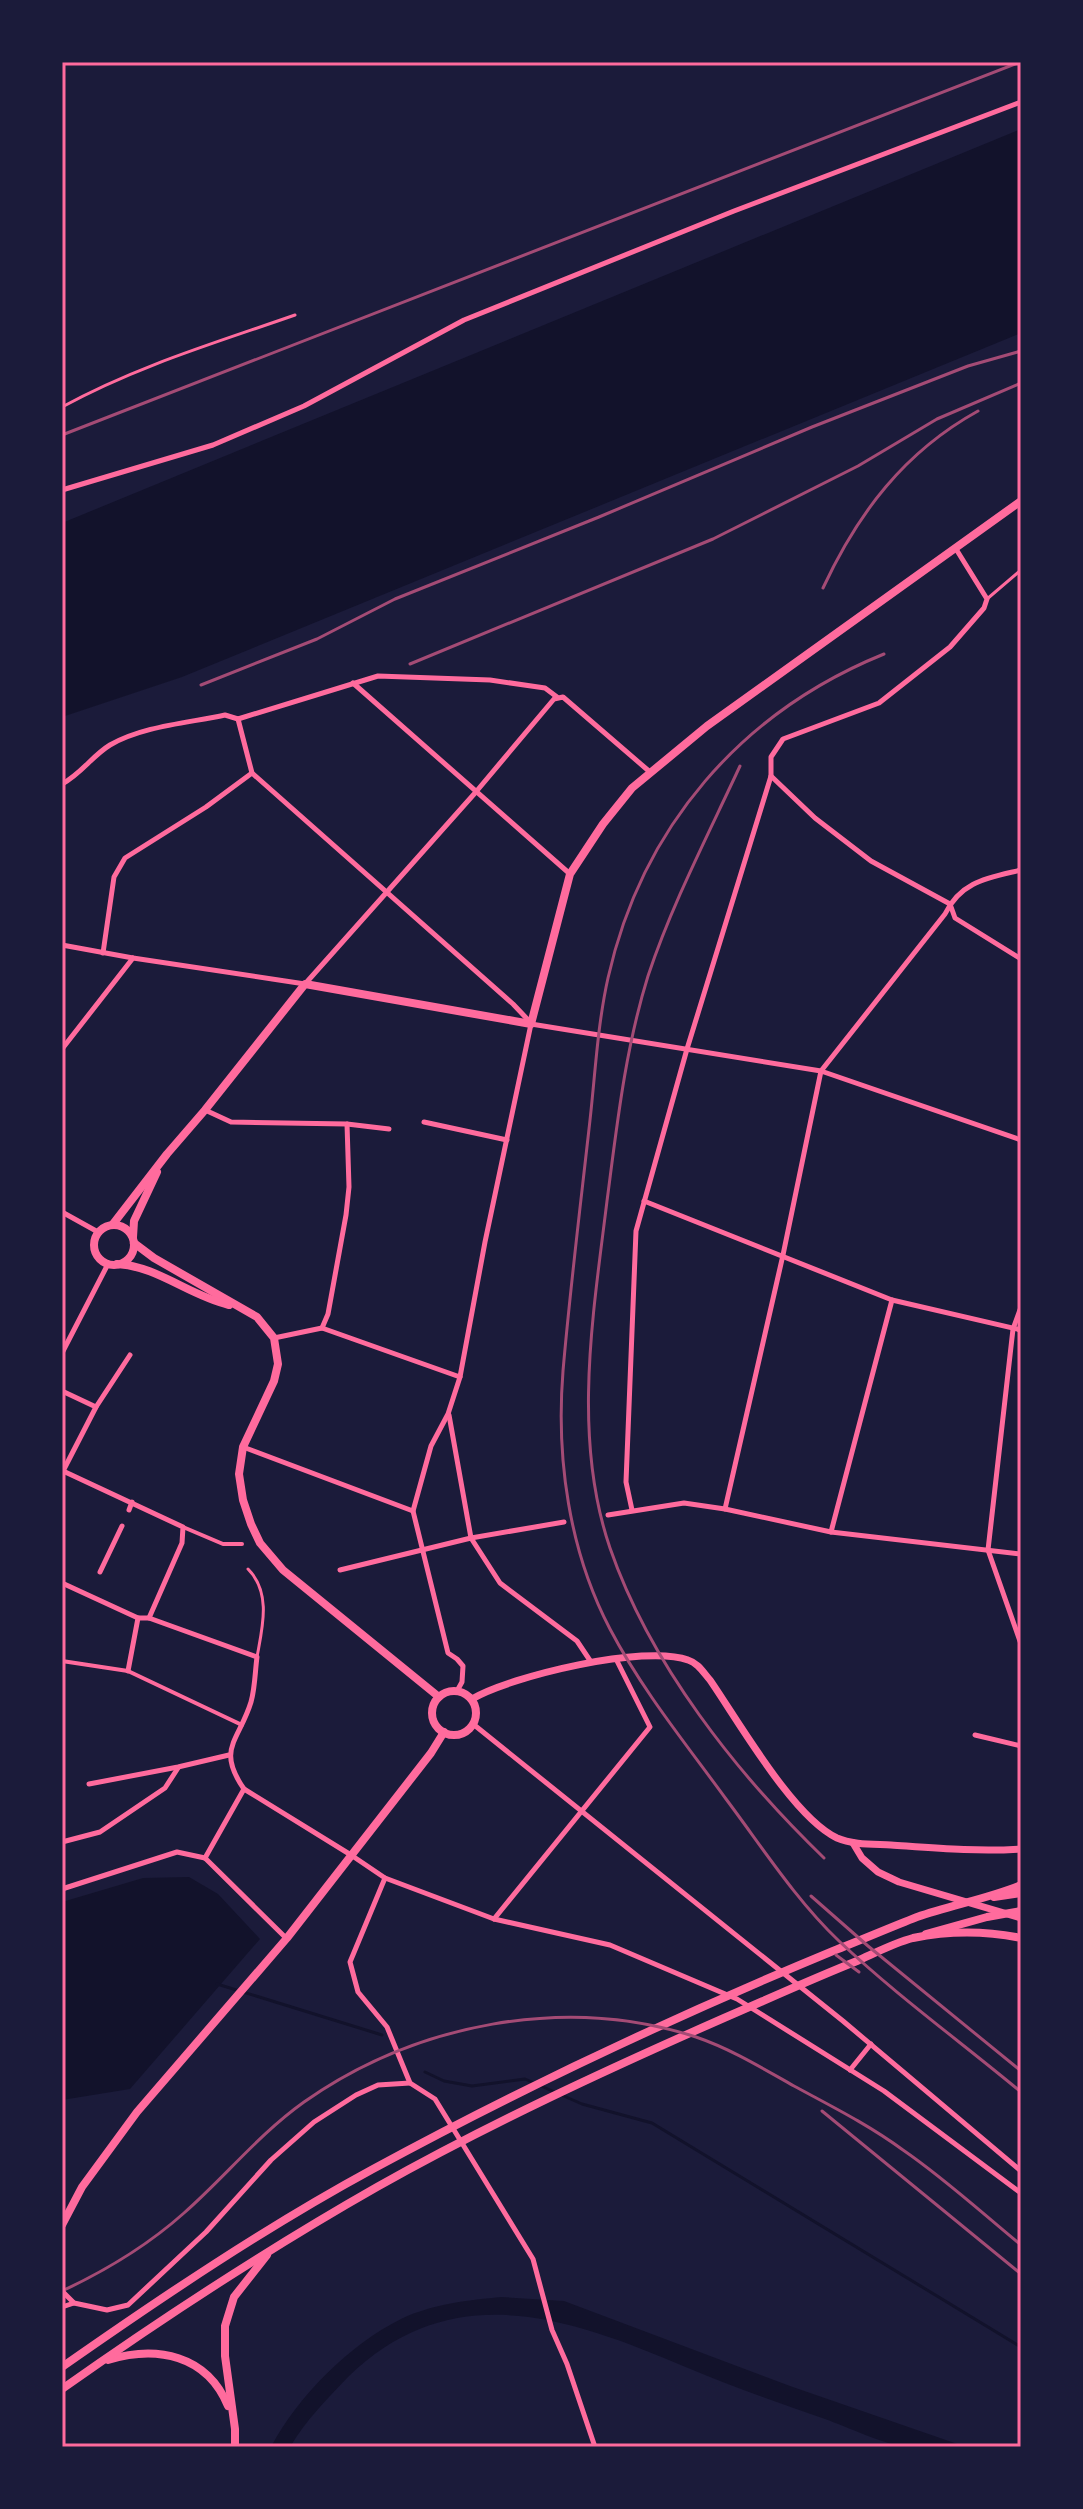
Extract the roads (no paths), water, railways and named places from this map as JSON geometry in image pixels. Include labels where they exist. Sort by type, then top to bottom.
[{"type":"main road","points":[[237,1307],[212,1301],[133,1265],[112,1264],[99,1259],[94,1241],[98,1232],[113,1224],[305,984],[531,1024],[570,874],[603,824],[632,788],[707,726],[1021,501]]},
{"type":"main road","points":[[112,1264],[126,1261],[132,1255],[134,1221],[167,1154]]},
{"type":"main road","points":[[113,1224],[128,1230],[133,1240],[154,1258],[257,1317],[274,1338],[278,1364],[274,1381],[243,1447],[240,1484],[251,1524],[260,1543],[283,1570],[439,1697]]},
{"type":"main road","points":[[447,1691],[457,1691],[472,1699],[476,1707],[473,1724],[465,1732],[455,1735],[436,1726],[432,1716],[433,1705],[439,1697],[447,1691]]},
{"type":"main road","points":[[62,2225],[82,2187],[115,2141],[287,1938],[444,1732]]},
{"type":"main road","points":[[62,2367],[265,2233],[371,2170],[473,2116],[830,1952],[919,1917],[1021,1885]]},
{"type":"main road","points":[[973,1902],[1021,1893]]},
{"type":"main road","points":[[62,2389],[272,2248],[479,2132],[704,2027],[910,1939],[961,1923],[1021,1911]]},
{"type":"main road","points":[[910,1939],[961,1933],[1021,1938]]},
{"type":"main road","points":[[235,2447],[225,2356],[225,2326],[234,2297],[272,2248]]},
{"type":"main road","points":[[97,2364],[145,2352],[161,2353],[186,2361],[213,2382],[233,2418]]},
{"type":"street","points":[[62,490],[213,445],[304,406],[464,320],[734,211],[1021,102]]},
{"type":"street","points":[[632,1510],[626,1482],[636,1231],[687,1049],[771,776],[771,757],[783,739],[879,703],[950,647],[984,608],[987,599],[955,548]]},
{"type":"street","points":[[62,784],[75,777],[91,758],[111,744],[139,733],[225,715],[238,719],[378,676],[490,680],[545,688],[556,698]]},
{"type":"street","points":[[352,682],[570,874]]},
{"type":"street","points":[[62,945],[305,984],[556,698],[563,697],[650,772]]},
{"type":"street","points":[[238,719],[252,773],[513,1004],[531,1024],[821,1071],[1021,1140]]},
{"type":"street","points":[[103,953],[114,877],[125,858],[206,807],[252,773]]},
{"type":"street","points":[[771,776],[815,818],[871,861],[950,904],[955,918],[1021,959]]},
{"type":"street","points":[[725,1509],[821,1071],[950,904],[972,882],[1021,870]]},
{"type":"street","points":[[62,1049],[133,958]]},
{"type":"street","points":[[457,1691],[462,1682],[463,1666],[448,1653],[413,1511],[431,1446],[448,1414],[460,1377],[531,1024]]},
{"type":"street","points":[[205,1110],[231,1122],[347,1124],[389,1129]]},
{"type":"street","points":[[424,1122],[507,1140]]},
{"type":"street","points":[[322,1328],[328,1314],[346,1215],[349,1187],[347,1124]]},
{"type":"street","points":[[644,1201],[892,1300],[1021,1330]]},
{"type":"street","points":[[62,1212],[98,1232]]},
{"type":"street","points":[[62,1353],[112,1264]]},
{"type":"street","points":[[831,1532],[892,1300]]},
{"type":"street","points":[[1021,1307],[1013,1329],[988,1550],[1021,1644]]},
{"type":"street","points":[[274,1338],[322,1328],[460,1377]]},
{"type":"street","points":[[130,1355],[96,1407],[63,1472],[223,1544],[242,1544]]},
{"type":"street","points":[[62,1391],[96,1407]]},
{"type":"street","points":[[448,1414],[471,1538],[500,1583],[577,1641],[591,1662]]},
{"type":"street","points":[[243,1447],[413,1511]]},
{"type":"street","points":[[129,1510],[132,1502]]},
{"type":"street","points":[[608,1515],[684,1503],[831,1532],[1021,1554]]},
{"type":"street","points":[[340,1570],[471,1538],[564,1522]]},
{"type":"street","points":[[100,1572],[122,1526]]},
{"type":"street","points":[[149,1618],[182,1543],[183,1527]]},
{"type":"street","points":[[62,1583],[138,1618],[149,1618],[257,1657],[252,1700],[229,1755],[234,1774],[244,1789],[385,1878],[494,1919],[610,1945],[737,1999],[884,2091],[1021,2193]]},
{"type":"street","points":[[88,1596],[93,1587]]},
{"type":"street","points":[[128,1671],[138,1618]]},
{"type":"street","points":[[472,1699],[499,1686],[591,1662],[670,1656],[687,1659],[710,1680],[792,1799],[826,1831],[853,1843],[1021,1849]]},
{"type":"street","points":[[494,1919],[650,1727],[615,1658]]},
{"type":"street","points":[[62,1661],[128,1671],[242,1725]]},
{"type":"street","points":[[473,1724],[871,2044],[1021,2171]]},
{"type":"street","points":[[975,1735],[1021,1746]]},
{"type":"street","points":[[89,1784],[229,1755]]},
{"type":"street","points":[[62,1842],[100,1832],[165,1788],[178,1767]]},
{"type":"street","points":[[205,1858],[244,1789]]},
{"type":"street","points":[[853,1843],[862,1858],[878,1872],[899,1882],[1021,1918]]},
{"type":"street","points":[[62,1889],[177,1852],[205,1858],[287,1938]]},
{"type":"street","points":[[385,1878],[350,1962],[358,1992],[387,2027],[410,2083],[435,2099],[533,2259],[552,2330],[564,2354],[595,2447]]},
{"type":"street","points":[[850,2070],[871,2044]]},
{"type":"street","points":[[62,2307],[74,2303],[107,2310],[128,2305],[206,2232],[271,2160],[314,2122],[378,2085],[410,2083]]},
{"type":"street","points":[[62,2291],[74,2303]]},
{"type":"lane","points":[[62,407],[137,370],[295,315]]},
{"type":"lane","points":[[987,599],[1021,570]]},
{"type":"lane","points":[[248,1569],[254,1575],[263,1603],[264,1620],[257,1657]]},
{"type":"waterway","points":[[217,1984],[382,2035]]},
{"type":"waterway","points":[[425,2072],[444,2081],[472,2086],[525,2079],[582,2104],[652,2123],[1021,2347]]},
{"type":"railway","points":[[62,435],[1020,62]]},
{"type":"railway","points":[[201,685],[317,639],[395,599],[812,427],[968,366],[1021,351]]},
{"type":"railway","points":[[410,664],[713,539],[858,466],[937,419],[1021,383]]},
{"type":"railway","points":[[823,588],[852,534],[886,487],[927,445],[978,411]]},
{"type":"railway","points":[[884,654],[832,678],[785,708],[743,742],[705,781],[673,824],[645,872],[624,923],[601,1015],[563,1371],[564,1470],[575,1536],[596,1599],[623,1652],[680,1737],[780,1873],[823,1925],[883,1980],[1021,2092]]},
{"type":"railway","points":[[740,766],[668,923],[648,976],[633,1032],[618,1116],[592,1332],[589,1376],[592,1463],[598,1506],[610,1548],[627,1591],[672,1675],[729,1754],[824,1858]]},
{"type":"railway","points":[[811,1896],[1021,2071]]},
{"type":"railway","points":[[836,1955],[859,1972]]},
{"type":"railway","points":[[62,2291],[111,2266],[156,2236],[288,2114],[347,2075],[394,2053],[442,2036],[492,2024],[544,2018],[595,2018],[646,2024],[696,2037],[734,2053],[890,2141],[1021,2245]]},
{"type":"railway","points":[[822,2111],[1021,2274]]}]
